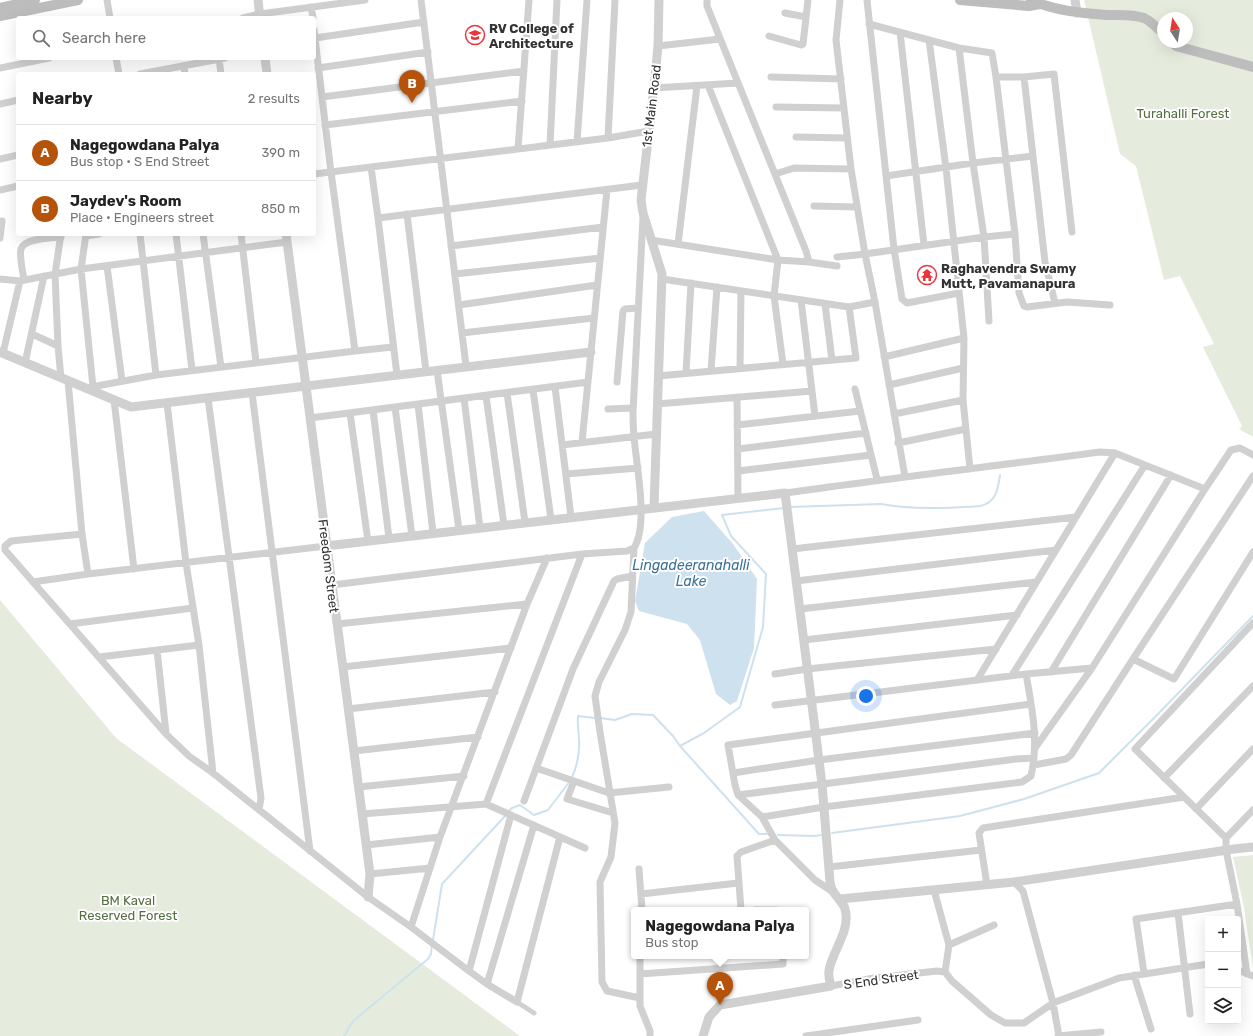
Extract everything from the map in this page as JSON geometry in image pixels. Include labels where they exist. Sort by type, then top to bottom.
[{"type":"main road","points":[[0,8],[35,0]]},
{"type":"main road","points":[[0,16],[78,0]]},
{"type":"main road","points":[[960,0],[1029,6],[1036,2],[1077,13],[1137,17],[1150,22],[1157,28]]},
{"type":"main road","points":[[1183,48],[1253,67]]},
{"type":"street","points":[[107,0],[110,16]]},
{"type":"street","points":[[258,0],[260,16],[311,7],[365,0]]},
{"type":"street","points":[[421,0],[466,366]]},
{"type":"street","points":[[518,149],[529,0]]},
{"type":"street","points":[[550,145],[557,0]]},
{"type":"street","points":[[577,142],[587,0]]},
{"type":"street","points":[[608,138],[615,0]]},
{"type":"street","name":"1st Main Road","points":[[654,507],[662,274],[643,213],[641,200],[658,46],[659,0]]},
{"type":"street","points":[[707,0],[707,6],[806,251],[809,262]]},
{"type":"street","points":[[769,36],[802,45],[804,43],[808,0]]},
{"type":"street","points":[[840,0],[836,40],[851,169],[905,477]]},
{"type":"street","points":[[867,0],[894,249],[902,299],[907,303],[959,293]]},
{"type":"street","points":[[1074,0],[1077,13]]},
{"type":"street","points":[[311,7],[313,16]]},
{"type":"street","points":[[785,13],[806,17]]},
{"type":"street","points":[[316,38],[424,22]]},
{"type":"street","points":[[869,24],[959,48],[992,53],[1015,234],[1019,293],[1024,306],[1027,307],[1067,302],[1110,305]]},
{"type":"street","points":[[900,32],[924,245]]},
{"type":"street","points":[[658,46],[720,39]]},
{"type":"street","points":[[929,40],[946,168],[964,338],[963,400],[970,469]]},
{"type":"street","points":[[316,48],[355,352]]},
{"type":"street","points":[[959,48],[973,163],[984,236],[989,322]]},
{"type":"street","points":[[318,68],[428,52]]},
{"type":"street","points":[[0,68],[39,60]]},
{"type":"street","points":[[116,60],[119,72]]},
{"type":"street","points":[[159,72],[217,60]]},
{"type":"street","points":[[221,72],[222,60]]},
{"type":"street","points":[[265,60],[267,72]]},
{"type":"street","points":[[184,66],[184,72]]},
{"type":"street","points":[[322,97],[524,71]]},
{"type":"street","points":[[996,78],[1054,74],[1072,232]]},
{"type":"street","points":[[771,77],[841,78]]},
{"type":"street","points":[[1024,77],[1044,262],[1055,304]]},
{"type":"street","points":[[654,88],[738,83]]},
{"type":"street","points":[[708,85],[778,260],[774,296],[783,364]]},
{"type":"street","points":[[678,244],[697,86]]},
{"type":"street","points":[[0,104],[16,100]]},
{"type":"street","points":[[325,125],[522,101]]},
{"type":"street","points":[[776,107],[844,108]]},
{"type":"street","points":[[316,174],[577,142],[649,131]]},
{"type":"street","points":[[796,138],[847,138]]},
{"type":"street","points":[[0,159],[16,155]]},
{"type":"street","points":[[886,176],[1033,156]]},
{"type":"street","points":[[371,167],[397,375]]},
{"type":"street","points":[[775,174],[794,168],[851,169]]},
{"type":"street","points":[[378,218],[642,185]]},
{"type":"street","points":[[0,190],[16,186]]},
{"type":"street","points":[[582,442],[606,190]]},
{"type":"street","points":[[814,206],[857,207]]},
{"type":"street","points":[[332,584],[582,554],[627,551],[634,548],[639,541],[641,508],[634,436],[633,408],[643,213]]},
{"type":"street","points":[[407,214],[426,371]]},
{"type":"street","points":[[0,238],[2,221]]},
{"type":"street","points":[[451,246],[603,227]]},
{"type":"street","points":[[837,256],[866,254],[984,236],[1015,234]]},
{"type":"street","points":[[55,236],[31,240],[23,245],[21,251],[22,281],[1,352],[64,379],[89,387],[131,407],[591,352]]},
{"type":"street","points":[[61,236],[55,274],[58,346],[64,379],[88,574]]},
{"type":"street","points":[[86,236],[81,269],[89,387]]},
{"type":"street","points":[[140,236],[156,375]]},
{"type":"street","points":[[176,236],[192,370]]},
{"type":"street","points":[[204,236],[221,367]]},
{"type":"street","points":[[241,236],[256,362]]},
{"type":"street","points":[[0,280],[22,281],[81,269],[242,248],[287,238]]},
{"type":"street","name":"Freedom Street","points":[[287,238],[370,874],[368,897]]},
{"type":"street","points":[[651,240],[778,260],[837,266]]},
{"type":"street","points":[[455,274],[600,258]]},
{"type":"street","points":[[107,266],[122,381]]},
{"type":"street","points":[[25,363],[44,276]]},
{"type":"street","points":[[662,279],[849,307],[875,302]]},
{"type":"street","points":[[686,373],[691,283]]},
{"type":"street","points":[[458,305],[597,285]]},
{"type":"street","points":[[711,371],[717,287]]},
{"type":"street","points":[[740,368],[741,291]]},
{"type":"street","points":[[801,300],[815,416]]},
{"type":"street","points":[[825,304],[832,360]]},
{"type":"street","points":[[658,376],[856,358],[849,307]]},
{"type":"street","points":[[617,382],[623,311],[625,309],[637,308]]},
{"type":"street","points":[[462,332],[594,318]]},
{"type":"street","points":[[32,334],[58,346]]},
{"type":"street","points":[[884,357],[964,338]]},
{"type":"street","points":[[89,387],[192,370],[393,347]]},
{"type":"street","points":[[889,385],[963,368]]},
{"type":"street","points":[[437,370],[459,530]]},
{"type":"street","points":[[310,418],[588,382]]},
{"type":"street","points":[[554,387],[571,517]]},
{"type":"street","points":[[855,389],[877,480]]},
{"type":"street","points":[[532,390],[551,519]]},
{"type":"street","points":[[657,404],[812,390]]},
{"type":"street","points":[[252,393],[271,553],[310,851]]},
{"type":"street","points":[[507,393],[525,522]]},
{"type":"street","points":[[486,396],[504,525]]},
{"type":"street","points":[[737,397],[738,498]]},
{"type":"street","points":[[208,398],[260,798],[259,810]]},
{"type":"street","points":[[464,398],[480,528]]},
{"type":"street","points":[[114,400],[134,569]]},
{"type":"street","points":[[894,414],[963,400]]},
{"type":"street","points":[[167,403],[186,563],[199,645],[212,773]]},
{"type":"street","points":[[418,404],[432,533]]},
{"type":"street","points":[[395,407],[412,536]]},
{"type":"street","points":[[608,409],[633,408]]},
{"type":"street","points":[[373,410],[389,538]]},
{"type":"street","points":[[738,425],[860,411]]},
{"type":"street","points":[[350,413],[368,541]]},
{"type":"street","points":[[898,443],[966,429]]},
{"type":"street","points":[[738,449],[866,433]]},
{"type":"street","points":[[562,445],[656,434]]},
{"type":"street","points":[[1034,748],[1092,668],[1231,450],[1240,448],[1253,455]]},
{"type":"street","points":[[33,582],[88,574],[641,508],[785,493],[1100,452],[1115,453],[1205,489]]},
{"type":"street","points":[[977,680],[1115,453]]},
{"type":"street","points":[[738,471],[871,455]]},
{"type":"street","points":[[1012,675],[1145,465]]},
{"type":"street","points":[[566,474],[638,468]]},
{"type":"street","points":[[1051,672],[1171,475]]},
{"type":"street","points":[[738,795],[1016,759],[1034,761],[1066,759],[1072,755],[1253,476]]},
{"type":"street","points":[[785,493],[816,732],[829,867],[833,892]]},
{"type":"street","points":[[792,549],[1076,517]]},
{"type":"street","points":[[82,534],[11,541],[5,546],[5,550],[166,734],[189,756],[368,897],[487,984],[534,1013]]},
{"type":"street","points":[[634,548],[631,612],[625,630],[599,682],[595,696],[609,793],[615,823],[611,856],[600,882],[602,982],[607,991],[640,998]]},
{"type":"street","points":[[796,581],[1056,550]]},
{"type":"street","points":[[1133,659],[1174,679],[1253,552]]},
{"type":"street","points":[[486,804],[582,554]]},
{"type":"street","points":[[410,927],[440,837],[527,604],[547,558]]},
{"type":"street","points":[[524,801],[574,668],[614,581],[632,576]]},
{"type":"street","points":[[800,609],[1036,582]]},
{"type":"street","points":[[337,624],[527,604]]},
{"type":"street","points":[[70,624],[193,608]]},
{"type":"street","points":[[804,640],[1017,615]]},
{"type":"street","points":[[1226,838],[1135,749],[1253,623]]},
{"type":"street","points":[[99,657],[199,645]]},
{"type":"street","points":[[342,667],[511,648]]},
{"type":"street","points":[[775,674],[808,669],[996,649]]},
{"type":"street","points":[[157,650],[166,734]]},
{"type":"street","points":[[775,705],[1012,675],[1092,668]]},
{"type":"street","points":[[762,817],[824,807],[1022,782],[1031,776],[1034,761],[1035,733],[1026,674]]},
{"type":"street","points":[[1164,778],[1253,686]]},
{"type":"street","points":[[348,709],[495,692]]},
{"type":"street","points":[[831,986],[829,972],[832,960],[840,945],[845,923],[845,909],[840,899],[833,892],[815,880],[775,840],[762,817],[738,795],[728,745],[1031,704]]},
{"type":"street","points":[[733,773],[819,760],[1035,733]]},
{"type":"street","points":[[354,751],[478,737]]},
{"type":"street","points":[[1196,809],[1253,749]]},
{"type":"street","points":[[536,768],[609,793],[668,787]]},
{"type":"street","points":[[359,787],[464,776]]},
{"type":"street","points":[[574,781],[567,799],[613,813]]},
{"type":"street","points":[[987,885],[979,833],[983,828],[1184,797]]},
{"type":"street","points":[[362,814],[486,804],[585,848]]},
{"type":"street","points":[[1250,975],[1226,850],[1226,838],[1253,810]]},
{"type":"street","points":[[469,971],[511,815]]},
{"type":"street","points":[[487,984],[534,825]]},
{"type":"street","points":[[366,845],[440,837]]},
{"type":"street","points":[[517,1002],[560,837]]},
{"type":"street","points":[[742,907],[736,856],[741,852],[775,840]]},
{"type":"street","points":[[840,899],[1014,882],[1253,847]]},
{"type":"street","points":[[829,867],[981,850]]},
{"type":"street","points":[[370,874],[430,868]]},
{"type":"street","points":[[639,869],[642,907]]},
{"type":"street","points":[[1014,882],[1023,891],[1053,1003],[1059,1036],[1101,1032]]},
{"type":"street","points":[[642,894],[738,883]]},
{"type":"street","points":[[934,890],[949,945],[945,972],[952,981],[991,1015],[1005,1023],[1024,1023],[1053,1003],[1119,978],[1205,964]]},
{"type":"street","points":[[1144,973],[1136,919],[1237,904]]},
{"type":"street","points":[[1178,913],[1190,1014]]},
{"type":"street","points":[[949,945],[994,925]]},
{"type":"street","points":[[640,959],[640,1006],[650,1031],[650,1036]]},
{"type":"street","points":[[640,974],[783,964],[783,959]]},
{"type":"street","name":"S End Street","points":[[703,1036],[709,1017],[720,1005],[874,978],[937,971],[945,972]]},
{"type":"street","points":[[1134,975],[1151,1029]]},
{"type":"street","points":[[806,1036],[918,1020]]},
{"type":"green space","name":"Turahalli Forest","points":[[1084,0],[1253,0],[1253,437],[1239,429],[1242,426],[1203,347],[1214,344],[1180,276],[1164,280],[1136,166],[1120,154]]},
{"type":"green space","name":"BM Kaval Reserved Forest","points":[[0,600],[116,738],[520,1036],[0,1036]]},
{"type":"green space","points":[[1253,855],[1253,969],[1244,908],[1233,857]]},
{"type":"water","name":"Lingadeeranahalli Lake","points":[[704,511],[733,544],[757,579],[754,648],[737,701],[730,705],[716,694],[700,640],[687,624],[639,611],[635,601],[645,543],[672,517]]},
{"type":"waterway","points":[[789,507],[881,504],[918,508],[980,506],[990,502],[993,499],[997,490],[1000,475]]},
{"type":"waterway","points":[[600,718],[615,720],[632,714],[653,715],[673,736],[680,746],[704,733],[740,707],[763,627],[766,574],[731,536],[722,515],[784,508]]},
{"type":"waterway","points":[[832,833],[960,816],[1024,799],[1099,773],[1253,616]]},
{"type":"waterway","points":[[572,777],[579,754],[578,716],[595,718]]},
{"type":"waterway","points":[[680,746],[759,834],[767,834]]},
{"type":"waterway","points":[[509,811],[520,805],[534,815],[548,810],[570,781]]},
{"type":"waterway","points":[[433,940],[442,884],[506,815]]},
{"type":"waterway","points":[[778,835],[821,835]]},
{"type":"waterway","points":[[344,1036],[353,1021],[428,959],[431,954],[432,945]]},
{"type":"place","name":"RV College of Architecture","points":[[475,35]]},
{"type":"place","name":"Jaydev's Room","points":[[412,103]]},
{"type":"place","name":"Raghavendra Swamy Mutt, Pavamanapura","points":[[927,275]]},
{"type":"place","name":"Nagegowdana Palya","points":[[720,1005]]}]
